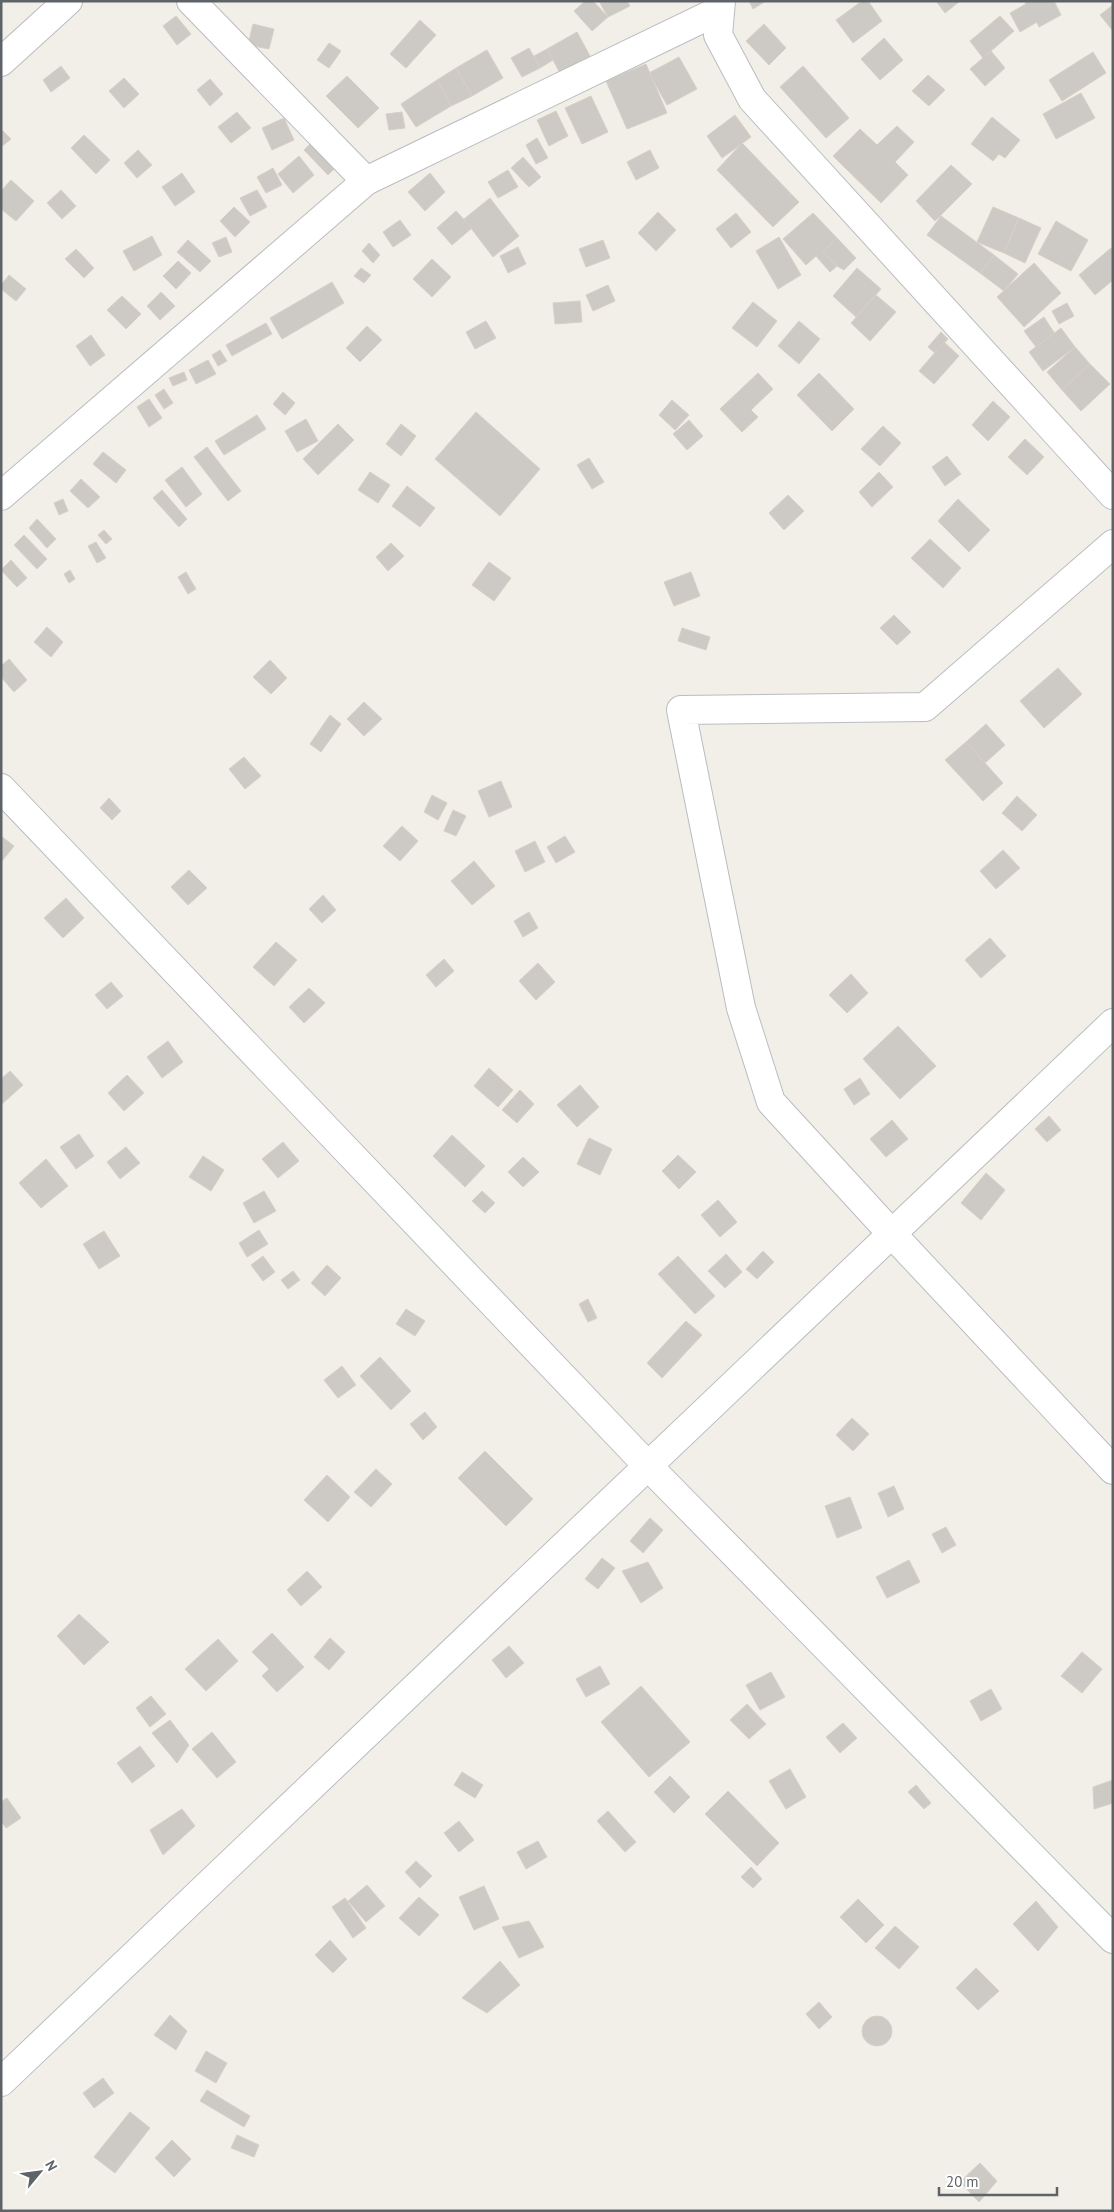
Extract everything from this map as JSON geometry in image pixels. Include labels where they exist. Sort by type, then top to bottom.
[{"type":"street","points":[[1,62],[68,1]]},
{"type":"street","points":[[191,1],[366,182]]},
{"type":"street","points":[[1,496],[366,182],[720,6]]},
{"type":"street","points":[[720,6],[718,35],[752,99],[1113,495]]},
{"type":"street","points":[[1113,544],[925,707],[681,710],[741,1008],[771,1102],[1113,1470]]},
{"type":"street","points":[[1,788],[649,1467],[1113,1939]]},
{"type":"street","points":[[1,2082],[649,1467],[1113,1023]]},
{"type":"building","points":[[585,1],[593,1],[608,17],[592,31],[574,11]]},
{"type":"building","points":[[599,1],[627,1],[630,6],[608,17]]},
{"type":"building","points":[[749,1],[766,1],[753,9]]},
{"type":"building","points":[[862,1],[868,1],[882,21],[853,43],[836,20]]},
{"type":"building","points":[[936,1],[960,1],[945,13]]},
{"type":"building","points":[[1024,1],[1054,1],[1061,15],[1039,27],[1037,22],[1020,32],[1010,13],[1026,4]]},
{"type":"building","points":[[1113,5],[1113,31],[1100,15]]},
{"type":"building","points":[[176,16],[191,34],[177,45],[163,26]]},
{"type":"building","points":[[1000,16],[1014,31],[983,58],[970,41]]},
{"type":"building","points":[[420,20],[436,35],[406,68],[390,54]]},
{"type":"building","points":[[253,24],[274,29],[269,49],[248,45]]},
{"type":"building","points":[[764,24],[786,48],[769,65],[746,41]]},
{"type":"building","points":[[577,32],[590,56],[560,73],[547,49]]},
{"type":"building","points":[[884,38],[903,60],[880,80],[861,59]]},
{"type":"building","points":[[329,43],[341,51],[329,68],[317,60]]},
{"type":"building","points":[[529,48],[540,68],[522,77],[511,58]]},
{"type":"building","points":[[547,49],[553,60],[540,68],[534,56]]},
{"type":"building","points":[[487,50],[503,78],[472,96],[456,68]]},
{"type":"building","points":[[991,51],[1005,68],[985,86],[970,69]]},
{"type":"building","points":[[1093,52],[1106,73],[1062,101],[1049,80]]},
{"type":"building","points":[[679,57],[697,89],[667,105],[649,73]]},
{"type":"building","points":[[646,64],[667,113],[627,129],[606,81]]},
{"type":"building","points":[[61,66],[70,78],[51,92],[43,80]]},
{"type":"building","points":[[803,66],[849,118],[826,138],[780,87]]},
{"type":"building","points":[[456,68],[472,96],[451,106],[437,80]]},
{"type":"building","points":[[928,75],[945,90],[929,106],[912,91]]},
{"type":"building","points":[[347,76],[379,108],[358,128],[326,96]]},
{"type":"building","points":[[124,78],[139,94],[124,108],[109,91]]},
{"type":"building","points":[[210,79],[223,94],[210,106],[197,90]]},
{"type":"building","points":[[437,80],[451,106],[416,127],[401,104]]},
{"type":"building","points":[[1081,93],[1095,118],[1056,139],[1043,114]]},
{"type":"building","points":[[591,96],[608,132],[582,144],[565,108]]},
{"type":"building","points":[[556,111],[568,136],[549,146],[537,120]]},
{"type":"building","points":[[237,112],[251,128],[231,143],[218,127]]},
{"type":"building","points":[[402,112],[405,128],[389,130],[386,114]]},
{"type":"building","points":[[735,115],[751,137],[722,158],[707,136]]},
{"type":"building","points":[[992,117],[1020,140],[1005,158],[999,154],[993,161],[971,144]]},
{"type":"building","points":[[284,118],[294,140],[272,150],[262,128]]},
{"type":"building","points":[[897,126],[914,142],[895,162],[908,175],[881,203],[833,156],[860,129],[877,145]]},
{"type":"building","points":[[1,129],[11,139],[1,147]]},
{"type":"building","points":[[84,135],[110,160],[96,174],[71,148]]},
{"type":"building","points":[[318,136],[342,161],[328,175],[304,150]]},
{"type":"building","points":[[537,138],[548,158],[536,164],[526,145]]},
{"type":"building","points":[[742,143],[799,202],[773,227],[717,170]]},
{"type":"building","points":[[138,150],[152,165],[137,178],[124,163]]},
{"type":"building","points":[[650,150],[659,168],[636,180],[627,162]]},
{"type":"building","points":[[299,156],[314,175],[293,193],[278,174]]},
{"type":"building","points":[[523,157],[541,177],[529,187],[511,168]]},
{"type":"building","points":[[951,165],[972,184],[935,221],[916,201]]},
{"type":"building","points":[[273,168],[282,185],[266,193],[257,177]]},
{"type":"building","points":[[508,170],[518,187],[498,198],[488,182]]},
{"type":"building","points":[[182,173],[195,192],[175,206],[162,187]]},
{"type":"building","points":[[430,173],[445,192],[425,211],[408,192]]},
{"type":"building","points":[[11,180],[34,201],[16,221],[1,209],[1,191]]},
{"type":"building","points":[[61,190],[76,206],[62,219],[47,203]]},
{"type":"building","points":[[257,190],[267,207],[250,216],[240,198]]},
{"type":"building","points":[[490,198],[519,236],[493,257],[464,219]]},
{"type":"building","points":[[234,207],[250,222],[235,237],[220,221]]},
{"type":"building","points":[[993,207],[1019,218],[1004,253],[977,242]]},
{"type":"building","points":[[456,211],[472,228],[452,245],[437,228]]},
{"type":"building","points":[[658,212],[676,230],[656,251],[638,233]]},
{"type":"building","points":[[736,213],[751,232],[731,248],[716,229]]},
{"type":"building","points":[[813,213],[837,238],[823,252],[837,266],[830,272],[816,256],[806,265],[783,239]]},
{"type":"building","points":[[941,216],[994,255],[980,273],[927,235]]},
{"type":"building","points":[[1019,218],[1041,228],[1025,263],[1004,253]]},
{"type":"building","points":[[400,220],[411,235],[393,247],[383,232]]},
{"type":"building","points":[[1056,221],[1088,240],[1071,271],[1038,254]]},
{"type":"building","points":[[152,236],[162,255],[134,271],[123,251]]},
{"type":"building","points":[[226,237],[232,252],[219,257],[212,243]]},
{"type":"building","points":[[779,237],[801,275],[778,289],[756,251]]},
{"type":"building","points":[[837,238],[856,258],[844,270],[837,266],[823,252]]},
{"type":"building","points":[[188,240],[211,261],[200,272],[177,252]]},
{"type":"building","points":[[603,240],[610,258],[586,267],[579,249]]},
{"type":"building","points":[[369,243],[380,255],[373,263],[362,251]]},
{"type":"building","points":[[518,247],[526,264],[508,273],[500,256]]},
{"type":"building","points":[[1111,248],[1113,250],[1113,280],[1095,295],[1079,275]]},
{"type":"building","points":[[76,249],[94,268],[84,278],[65,259]]},
{"type":"building","points":[[994,255],[1018,274],[1004,291],[980,273]]},
{"type":"building","points":[[432,259],[451,277],[432,297],[413,279]]},
{"type":"building","points":[[178,261],[191,273],[176,289],[163,276]]},
{"type":"building","points":[[1034,263],[1061,293],[1024,327],[997,297]]},
{"type":"building","points":[[361,268],[371,275],[364,283],[354,276]]},
{"type":"building","points":[[857,268],[881,289],[856,317],[833,296]]},
{"type":"building","points":[[9,275],[26,289],[16,301],[1,289],[1,285]]},
{"type":"building","points":[[332,282],[344,303],[282,339],[270,318]]},
{"type":"building","points":[[608,285],[615,301],[593,311],[586,295]]},
{"type":"building","points":[[161,292],[175,306],[160,320],[147,306]]},
{"type":"building","points":[[876,295],[896,312],[870,341],[851,323]]},
{"type":"building","points":[[122,296],[141,314],[126,329],[107,310]]},
{"type":"building","points":[[580,301],[582,322],[555,324],[553,303]]},
{"type":"building","points":[[753,302],[777,321],[757,347],[732,328]]},
{"type":"building","points":[[1067,303],[1074,316],[1059,324],[1052,311]]},
{"type":"building","points":[[1044,317],[1055,334],[1036,347],[1024,331]]},
{"type":"building","points":[[486,321],[496,338],[475,349],[466,332]]},
{"type":"building","points":[[799,321],[820,339],[799,364],[778,346]]},
{"type":"building","points":[[266,323],[272,334],[232,356],[226,345]]},
{"type":"building","points":[[367,326],[382,340],[360,362],[346,348]]},
{"type":"building","points":[[1061,328],[1075,347],[1043,371],[1029,352]]},
{"type":"building","points":[[941,332],[948,339],[935,353],[928,347]]},
{"type":"building","points":[[91,335],[105,355],[90,366],[76,346]]},
{"type":"building","points":[[944,342],[959,356],[934,384],[919,371]]},
{"type":"building","points":[[1075,347],[1090,364],[1062,390],[1047,372]]},
{"type":"building","points":[[220,350],[227,361],[218,366],[212,355]]},
{"type":"building","points":[[208,360],[216,374],[196,384],[189,370]]},
{"type":"building","points":[[1090,364],[1110,384],[1081,411],[1062,390]]},
{"type":"building","points":[[184,372],[187,380],[173,386],[169,378]]},
{"type":"building","points":[[758,373],[773,389],[751,410],[758,417],[742,432],[720,409]]},
{"type":"building","points":[[819,373],[854,409],[832,431],[797,395]]},
{"type":"building","points":[[164,389],[173,403],[164,409],[155,395]]},
{"type":"building","points":[[283,392],[295,403],[285,415],[273,404]]},
{"type":"building","points":[[149,399],[162,418],[149,427],[137,407]]},
{"type":"building","points":[[672,400],[689,415],[675,430],[659,415]]},
{"type":"building","points":[[993,401],[1010,417],[988,441],[972,425]]},
{"type":"building","points":[[476,412],[540,469],[500,516],[435,459]]},
{"type":"building","points":[[257,415],[266,429],[224,455],[215,441]]},
{"type":"building","points":[[306,419],[318,441],[297,452],[285,431]]},
{"type":"building","points":[[689,420],[703,436],[687,450],[673,434]]},
{"type":"building","points":[[338,424],[354,440],[318,475],[303,459]]},
{"type":"building","points":[[401,424],[416,436],[401,456],[386,444]]},
{"type":"building","points":[[883,426],[901,443],[880,466],[861,449]]},
{"type":"building","points":[[1025,439],[1044,457],[1027,475],[1008,457]]},
{"type":"building","points":[[207,447],[241,491],[228,501],[194,457]]},
{"type":"building","points":[[103,452],[126,470],[116,483],[93,464]]},
{"type":"building","points":[[947,456],[961,474],[945,486],[932,467]]},
{"type":"building","points":[[589,458],[604,482],[592,489],[577,465]]},
{"type":"building","points":[[182,467],[202,494],[186,507],[165,480]]},
{"type":"building","points":[[370,472],[390,485],[378,503],[358,490]]},
{"type":"building","points":[[879,472],[893,487],[872,507],[859,492]]},
{"type":"building","points":[[81,479],[100,497],[88,508],[70,491]]},
{"type":"building","points":[[407,486],[435,508],[420,527],[392,506]]},
{"type":"building","points":[[162,490],[187,519],[179,527],[153,498]]},
{"type":"building","points":[[788,495],[804,511],[784,530],[769,513]]},
{"type":"building","points":[[63,499],[68,511],[59,515],[54,503]]},
{"type":"building","points":[[958,499],[990,530],[969,552],[938,521]]},
{"type":"building","points":[[37,519],[56,539],[47,548],[29,528]]},
{"type":"building","points":[[104,530],[112,539],[106,544],[98,535]]},
{"type":"building","points":[[24,535],[47,559],[37,569],[14,545]]},
{"type":"building","points":[[930,539],[961,568],[943,588],[911,558]]},
{"type":"building","points":[[96,542],[106,558],[97,563],[88,546]]},
{"type":"building","points":[[391,543],[404,556],[388,571],[376,557]]},
{"type":"building","points":[[11,560],[27,578],[17,587],[1,570]]},
{"type":"building","points":[[489,562],[511,578],[494,601],[472,585]]},
{"type":"building","points":[[70,570],[75,579],[69,583],[64,574]]},
{"type":"building","points":[[186,572],[196,589],[188,594],[178,577]]},
{"type":"building","points":[[691,572],[700,596],[674,606],[664,582]]},
{"type":"building","points":[[894,615],[911,632],[897,645],[880,628]]},
{"type":"building","points":[[47,627],[63,642],[51,657],[34,642]]},
{"type":"building","points":[[682,628],[710,637],[706,650],[678,641]]},
{"type":"building","points":[[9,659],[27,680],[14,692],[1,677],[1,666]]},
{"type":"building","points":[[270,660],[287,678],[271,694],[253,677]]},
{"type":"building","points":[[1058,668],[1082,694],[1044,728],[1020,701]]},
{"type":"building","points":[[364,702],[382,719],[364,736],[347,719]]},
{"type":"building","points":[[330,715],[341,724],[321,752],[310,744]]},
{"type":"building","points":[[986,724],[1005,745],[985,763],[966,742]]},
{"type":"building","points":[[966,742],[1003,783],[983,801],[945,760]]},
{"type":"building","points":[[244,757],[261,776],[245,789],[229,769]]},
{"type":"building","points":[[501,781],[512,807],[489,817],[478,791]]},
{"type":"building","points":[[432,795],[447,803],[438,820],[424,812]]},
{"type":"building","points":[[1017,796],[1037,815],[1022,831],[1002,813]]},
{"type":"building","points":[[109,798],[121,811],[112,820],[100,808]]},
{"type":"building","points":[[453,810],[466,816],[456,836],[444,831]]},
{"type":"building","points":[[402,826],[418,841],[400,861],[383,846]]},
{"type":"building","points":[[1,836],[14,846],[2,861],[1,860]]},
{"type":"building","points":[[565,836],[575,852],[556,863],[547,847]]},
{"type":"building","points":[[535,841],[545,862],[525,872],[515,851]]},
{"type":"building","points":[[1003,850],[1020,868],[996,889],[980,871]]},
{"type":"building","points":[[474,861],[495,886],[472,905],[451,881]]},
{"type":"building","points":[[189,870],[207,888],[188,905],[171,887]]},
{"type":"building","points":[[323,895],[336,910],[322,923],[309,909]]},
{"type":"building","points":[[66,898],[84,918],[63,938],[44,918]]},
{"type":"building","points":[[529,912],[538,928],[523,937],[514,921]]},
{"type":"building","points":[[990,938],[1006,956],[981,978],[965,960]]},
{"type":"building","points":[[276,942],[297,960],[274,986],[253,967]]},
{"type":"building","points":[[444,959],[454,971],[436,987],[426,975]]},
{"type":"building","points":[[538,963],[555,982],[536,1000],[519,981]]},
{"type":"building","points":[[851,974],[868,993],[847,1013],[829,995]]},
{"type":"building","points":[[111,982],[123,996],[107,1009],[95,995]]},
{"type":"building","points":[[309,988],[325,1003],[304,1023],[289,1007]]},
{"type":"building","points":[[898,1026],[936,1066],[900,1099],[863,1059]]},
{"type":"building","points":[[168,1041],[183,1062],[162,1078],[147,1057]]},
{"type":"building","points":[[489,1068],[513,1090],[498,1107],[474,1086]]},
{"type":"building","points":[[10,1071],[23,1085],[2,1104],[1,1079]]},
{"type":"building","points":[[127,1075],[144,1093],[124,1111],[108,1093]]},
{"type":"building","points":[[860,1078],[870,1094],[854,1105],[844,1089]]},
{"type":"building","points":[[580,1085],[599,1107],[577,1127],[557,1105]]},
{"type":"building","points":[[520,1090],[534,1104],[517,1123],[502,1110]]},
{"type":"building","points":[[1049,1116],[1061,1130],[1047,1142],[1035,1129]]},
{"type":"building","points":[[892,1120],[908,1139],[886,1157],[870,1139]]},
{"type":"building","points":[[79,1134],[94,1156],[76,1169],[60,1147]]},
{"type":"building","points":[[452,1135],[485,1166],[465,1187],[433,1156]]},
{"type":"building","points":[[589,1138],[612,1149],[600,1175],[577,1164]]},
{"type":"building","points":[[283,1142],[299,1161],[278,1178],[262,1159]]},
{"type":"building","points":[[126,1147],[140,1163],[120,1179],[107,1162]]},
{"type":"building","points":[[678,1155],[696,1172],[679,1189],[662,1171]]},
{"type":"building","points":[[203,1156],[224,1170],[211,1191],[189,1177]]},
{"type":"building","points":[[523,1157],[539,1172],[523,1187],[508,1172]]},
{"type":"building","points":[[46,1159],[68,1186],[41,1208],[19,1183]]},
{"type":"building","points":[[986,1173],[1005,1190],[981,1220],[961,1203]]},
{"type":"building","points":[[264,1191],[276,1211],[254,1223],[243,1203]]},
{"type":"building","points":[[482,1191],[495,1203],[485,1213],[472,1201]]},
{"type":"building","points":[[718,1200],[737,1222],[720,1237],[701,1215]]},
{"type":"building","points":[[259,1230],[268,1244],[247,1257],[239,1243]]},
{"type":"building","points":[[104,1231],[120,1256],[99,1269],[83,1244]]},
{"type":"building","points":[[763,1251],[774,1262],[757,1279],[746,1269]]},
{"type":"building","points":[[726,1254],[742,1272],[725,1288],[708,1271]]},
{"type":"building","points":[[263,1256],[275,1272],[263,1281],[251,1265]]},
{"type":"building","points":[[678,1256],[715,1296],[695,1314],[658,1274]]},
{"type":"building","points":[[327,1265],[341,1278],[325,1296],[311,1283]]},
{"type":"building","points":[[293,1271],[300,1280],[288,1289],[281,1280]]},
{"type":"building","points":[[588,1299],[597,1318],[588,1322],[579,1304]]},
{"type":"building","points":[[406,1309],[425,1321],[415,1336],[396,1324]]},
{"type":"building","points":[[686,1321],[702,1335],[662,1378],[647,1363]]},
{"type":"building","points":[[380,1357],[411,1391],[391,1410],[360,1376]]},
{"type":"building","points":[[342,1366],[356,1385],[338,1398],[324,1380]]},
{"type":"building","points":[[425,1412],[437,1427],[423,1440],[410,1424]]},
{"type":"building","points":[[852,1418],[869,1434],[853,1451],[836,1435]]},
{"type":"building","points":[[485,1451],[533,1499],[506,1526],[458,1478]]},
{"type":"building","points":[[376,1469],[392,1484],[371,1507],[354,1492]]},
{"type":"building","points":[[327,1475],[350,1497],[328,1522],[304,1500]]},
{"type":"building","points":[[894,1486],[904,1509],[888,1517],[878,1493]]},
{"type":"building","points":[[850,1497],[862,1528],[837,1538],[825,1506]]},
{"type":"building","points":[[650,1518],[663,1530],[643,1553],[630,1541]]},
{"type":"building","points":[[946,1527],[956,1545],[942,1553],[932,1534]]},
{"type":"building","points":[[602,1558],[615,1568],[598,1589],[585,1579]]},
{"type":"building","points":[[909,1560],[920,1582],[887,1598],[876,1577]]},
{"type":"building","points":[[648,1562],[663,1588],[641,1603],[622,1571]]},
{"type":"building","points":[[307,1571],[322,1587],[301,1606],[287,1590]]},
{"type":"building","points":[[79,1614],[109,1642],[84,1665],[57,1636]]},
{"type":"building","points":[[272,1633],[304,1667],[277,1692],[262,1676],[269,1669],[252,1652]]},
{"type":"building","points":[[330,1638],[345,1652],[329,1670],[314,1657]]},
{"type":"building","points":[[218,1639],[238,1661],[206,1691],[185,1669]]},
{"type":"building","points":[[509,1646],[524,1663],[506,1678],[492,1660]]},
{"type":"building","points":[[1082,1652],[1102,1669],[1082,1693],[1061,1676]]},
{"type":"building","points":[[600,1666],[610,1684],[586,1697],[576,1679]]},
{"type":"building","points":[[771,1672],[785,1697],[760,1710],[746,1685]]},
{"type":"building","points":[[641,1686],[690,1742],[649,1777],[601,1722]]},
{"type":"building","points":[[991,1689],[1002,1709],[981,1721],[970,1701]]},
{"type":"building","points":[[151,1696],[166,1714],[150,1727],[136,1708]]},
{"type":"building","points":[[747,1704],[766,1724],[749,1739],[730,1720]]},
{"type":"building","points":[[170,1720],[189,1745],[177,1763],[152,1733]]},
{"type":"building","points":[[843,1723],[857,1738],[840,1753],[826,1737]]},
{"type":"building","points":[[212,1732],[236,1762],[217,1778],[192,1749]]},
{"type":"building","points":[[140,1746],[155,1766],[132,1783],[117,1763]]},
{"type":"building","points":[[790,1769],[806,1797],[786,1809],[769,1781]]},
{"type":"building","points":[[462,1772],[483,1785],[475,1798],[454,1785]]},
{"type":"building","points":[[670,1776],[690,1797],[674,1813],[654,1792]]},
{"type":"building","points":[[1113,1780],[1113,1803],[1094,1809],[1093,1787]]},
{"type":"building","points":[[916,1785],[931,1803],[924,1809],[908,1792]]},
{"type":"building","points":[[728,1791],[779,1843],[757,1866],[705,1814]]},
{"type":"building","points":[[7,1798],[21,1818],[6,1828],[1,1821],[1,1802]]},
{"type":"building","points":[[182,1809],[195,1826],[163,1855],[150,1830]]},
{"type":"building","points":[[608,1811],[636,1842],[625,1852],[597,1821]]},
{"type":"building","points":[[459,1821],[474,1840],[459,1852],[444,1833]]},
{"type":"building","points":[[538,1841],[547,1857],[526,1869],[517,1852]]},
{"type":"building","points":[[416,1861],[432,1876],[420,1888],[405,1872]]},
{"type":"building","points":[[751,1867],[762,1879],[753,1888],[741,1877]]},
{"type":"building","points":[[367,1885],[385,1906],[366,1922],[348,1901]]},
{"type":"building","points":[[484,1886],[499,1919],[474,1930],[459,1897]]},
{"type":"building","points":[[419,1897],[439,1915],[419,1936],[399,1918]]},
{"type":"building","points":[[345,1898],[366,1928],[353,1938],[332,1907]]},
{"type":"building","points":[[858,1899],[884,1925],[866,1943],[840,1917]]},
{"type":"building","points":[[1036,1901],[1058,1927],[1038,1951],[1013,1924]]},
{"type":"building","points":[[529,1921],[544,1947],[519,1958],[502,1927]]},
{"type":"building","points":[[895,1926],[919,1947],[899,1969],[875,1948]]},
{"type":"building","points":[[330,1940],[347,1959],[333,1973],[315,1955]]},
{"type":"building","points":[[500,1961],[520,1985],[487,2013],[462,1998]]},
{"type":"building","points":[[976,1968],[999,1991],[978,2010],[956,1988]]},
{"type":"building","points":[[819,2002],[832,2017],[819,2029],[806,2014]]},
{"type":"building","points":[[170,2015],[187,2031],[176,2050],[154,2035]]},
{"type":"building","points":[[877,2016],[887,2021],[892,2031],[887,2041],[877,2046],[867,2041],[862,2031],[867,2021]]},
{"type":"building","points":[[206,2051],[227,2063],[216,2083],[195,2071]]},
{"type":"building","points":[[103,2078],[114,2093],[94,2108],[83,2093]]},
{"type":"building","points":[[207,2090],[250,2116],[244,2127],[200,2101]]},
{"type":"building","points":[[130,2112],[150,2128],[115,2173],[94,2157]]},
{"type":"building","points":[[237,2135],[259,2145],[254,2157],[231,2148]]},
{"type":"building","points":[[172,2140],[191,2159],[174,2177],[155,2158]]},
{"type":"building","points":[[980,2163],[997,2181],[979,2202],[960,2182]]}]
